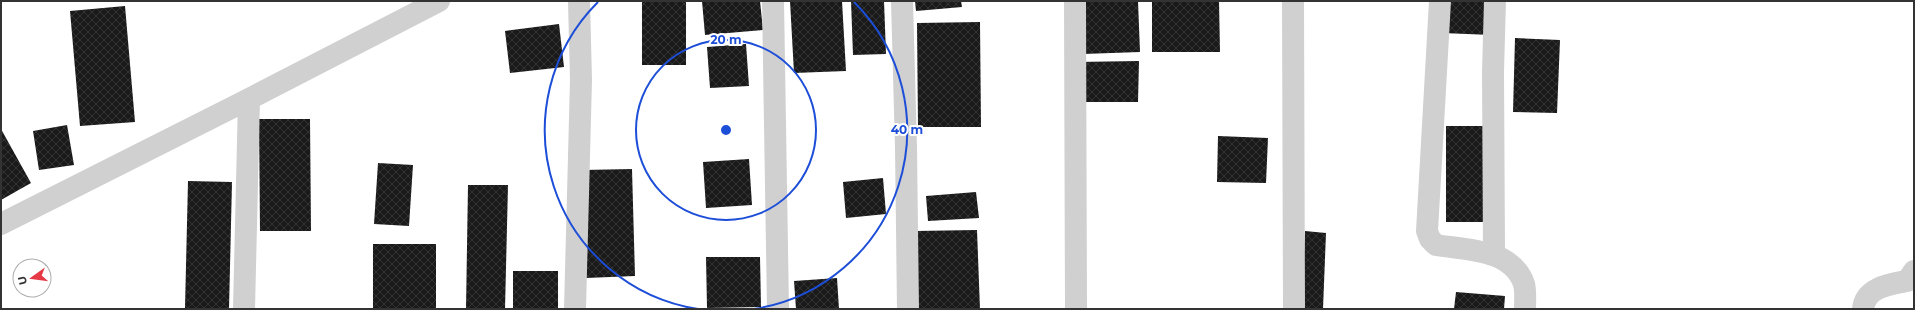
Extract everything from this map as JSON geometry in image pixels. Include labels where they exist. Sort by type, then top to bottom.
[{"type":"street","points":[[1,224],[250,99],[438,1]]},
{"type":"street","points":[[575,309],[580,80],[579,1]]},
{"type":"street","points":[[774,1],[778,309]]},
{"type":"street","points":[[902,1],[908,309]]},
{"type":"street","points":[[1075,1],[1076,309]]},
{"type":"street","points":[[1293,1],[1294,309]]},
{"type":"street","points":[[1440,1],[1427,231],[1430,239],[1436,245],[1494,254],[1514,267],[1525,285],[1524,309]]},
{"type":"street","points":[[1494,254],[1493,71],[1495,1]]},
{"type":"street","points":[[244,309],[250,99]]},
{"type":"street","points":[[1863,309],[1870,295],[1880,287],[1907,281],[1914,271]]},
{"type":"building","points":[[642,1],[686,1],[686,65],[642,65]]},
{"type":"building","points":[[702,1],[760,1],[763,30],[705,35]]},
{"type":"building","points":[[790,1],[842,1],[846,71],[794,73]]},
{"type":"building","points":[[851,1],[884,1],[886,54],[853,55]]},
{"type":"building","points":[[915,1],[961,1],[962,7],[916,11]]},
{"type":"building","points":[[1081,1],[1138,1],[1140,52],[1083,54]]},
{"type":"building","points":[[1152,1],[1219,1],[1220,52],[1152,52]]},
{"type":"building","points":[[1443,1],[1493,1],[1492,35],[1442,33]]},
{"type":"building","points":[[125,6],[135,122],[80,126],[70,11]]},
{"type":"building","points":[[980,22],[981,127],[918,127],[917,23]]},
{"type":"building","points":[[559,24],[564,67],[510,73],[505,31]]},
{"type":"building","points":[[1515,38],[1560,40],[1557,113],[1513,112]]},
{"type":"building","points":[[746,44],[749,86],[710,88],[707,47]]},
{"type":"building","points":[[1139,61],[1138,102],[1076,102],[1075,62]]},
{"type":"building","points":[[259,119],[310,119],[311,231],[260,231]]},
{"type":"building","points":[[67,125],[74,165],[39,170],[33,131]]},
{"type":"building","points":[[1446,126],[1488,126],[1488,222],[1446,222]]},
{"type":"building","points":[[1,129],[31,183],[1,200]]},
{"type":"building","points":[[1218,136],[1268,138],[1266,183],[1217,182]]},
{"type":"building","points":[[749,159],[752,205],[706,208],[703,162]]},
{"type":"building","points":[[378,163],[413,165],[409,226],[374,224]]},
{"type":"building","points":[[632,169],[635,276],[586,278],[583,170]]},
{"type":"building","points":[[883,178],[886,214],[846,218],[843,182]]},
{"type":"building","points":[[188,181],[232,182],[229,309],[185,308]]},
{"type":"building","points":[[468,185],[508,185],[505,309],[466,309]]},
{"type":"building","points":[[976,192],[979,218],[928,221],[926,196]]},
{"type":"building","points":[[977,230],[980,309],[917,309],[915,231]]},
{"type":"building","points":[[1305,231],[1326,233],[1323,309],[1302,309]]},
{"type":"building","points":[[373,244],[436,244],[436,309],[373,309]]},
{"type":"building","points":[[706,257],[760,257],[761,307],[707,308]]},
{"type":"building","points":[[513,271],[558,271],[558,309],[513,309]]},
{"type":"building","points":[[837,278],[839,309],[796,309],[794,281]]},
{"type":"building","points":[[1456,292],[1505,296],[1504,309],[1454,309]]}]
